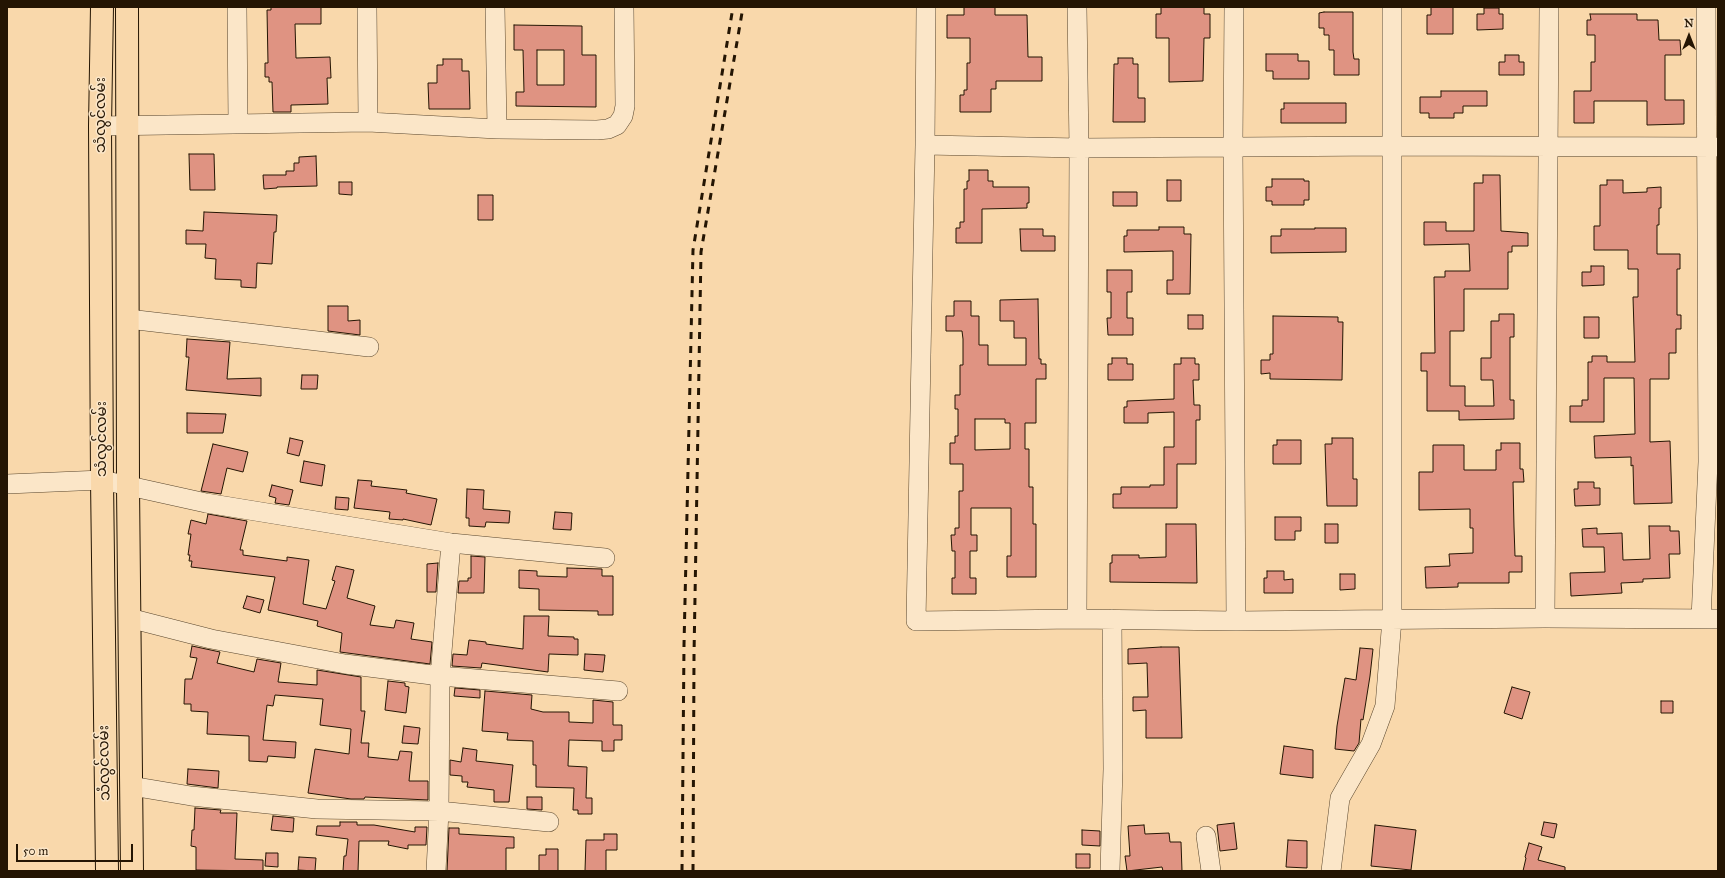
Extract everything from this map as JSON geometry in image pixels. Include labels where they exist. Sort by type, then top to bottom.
[{"type":"main road","name":"သံလွင်လမ်း","points":[[102,7],[100,126],[102,480],[107,871]]},
{"type":"main road","name":"သံလွင်လမ်း","points":[[128,7],[128,487],[132,871]]},
{"type":"street","points":[[237,7],[238,124]]},
{"type":"street","points":[[367,7],[368,122]]},
{"type":"street","points":[[495,7],[497,129]]},
{"type":"street","points":[[100,126],[368,122],[497,129],[597,130],[608,128],[617,125],[623,116],[625,106],[624,7]]},
{"type":"street","points":[[926,7],[925,145],[916,622],[1077,619],[1236,622],[1545,618],[1710,619],[1713,462],[1712,147],[1706,7]]},
{"type":"street","points":[[1077,7],[1079,148],[1077,619]]},
{"type":"street","points":[[1234,7],[1233,146],[1236,622]]},
{"type":"street","points":[[1331,871],[1340,798],[1371,744],[1385,706],[1392,619],[1392,7]]},
{"type":"street","points":[[1545,618],[1549,7]]},
{"type":"street","points":[[925,145],[1079,148],[1233,146],[1712,147]]},
{"type":"street","points":[[128,319],[369,347]]},
{"type":"street","points":[[7,484],[102,480],[128,487],[206,503],[451,543],[605,558]]},
{"type":"street","points":[[436,871],[439,811],[440,676],[451,543]]},
{"type":"street","points":[[129,618],[211,639],[345,664],[440,676],[618,690]]},
{"type":"street","points":[[1110,871],[1113,769],[1112,619]]},
{"type":"street","points":[[131,786],[191,796],[317,809],[439,811],[550,822]]},
{"type":"street","points":[[1206,836],[1211,871]]},
{"type":"building","points":[[271,7],[321,7],[321,24],[295,24],[296,58],[330,57],[331,78],[327,78],[328,104],[291,105],[291,112],[273,112],[272,82],[269,82],[269,77],[265,77],[265,63],[268,63],[267,10],[271,10]]},
{"type":"building","points":[[964,7],[995,7],[995,15],[1027,15],[1028,57],[1042,57],[1042,81],[996,81],[996,89],[991,89],[991,112],[960,112],[960,95],[964,95],[964,90],[967,90],[967,63],[970,63],[970,38],[947,38],[947,15],[964,15]]},
{"type":"building","points":[[1161,7],[1204,7],[1204,14],[1210,14],[1210,38],[1204,38],[1203,81],[1169,82],[1169,38],[1156,38],[1156,14],[1161,14]]},
{"type":"building","points":[[1431,7],[1453,7],[1453,34],[1427,34],[1427,15],[1431,15]]},
{"type":"building","points":[[1484,8],[1499,8],[1499,14],[1503,14],[1503,29],[1477,30],[1477,14],[1484,14]]},
{"type":"building","points":[[1353,12],[1353,52],[1354,59],[1359,59],[1359,75],[1334,75],[1334,50],[1329,50],[1329,35],[1324,35],[1324,28],[1319,28],[1319,13]]},
{"type":"building","points":[[1590,14],[1637,14],[1637,20],[1658,20],[1659,40],[1680,40],[1681,55],[1665,55],[1665,100],[1684,100],[1684,124],[1647,125],[1647,101],[1594,101],[1594,123],[1574,123],[1574,91],[1591,91],[1591,62],[1595,62],[1595,35],[1587,35],[1587,20],[1591,20]]},
{"type":"building","points":[[514,25],[582,26],[582,55],[596,55],[596,107],[516,106],[516,92],[524,92],[523,50],[514,50]],"holes":[[[537,50],[564,50],[564,85],[537,85]]]},
{"type":"building","points":[[1266,54],[1298,54],[1298,61],[1309,61],[1309,79],[1273,79],[1273,71],[1266,71]]},
{"type":"building","points":[[1505,55],[1519,55],[1519,62],[1524,62],[1524,75],[1499,75],[1499,62],[1505,62]]},
{"type":"building","points":[[1118,58],[1133,58],[1133,64],[1138,64],[1138,98],[1145,98],[1145,122],[1113,122],[1114,64],[1118,64]]},
{"type":"building","points":[[443,59],[462,59],[462,71],[469,71],[470,109],[429,109],[428,83],[437,83],[437,65],[443,65]]},
{"type":"building","points":[[1441,91],[1487,91],[1487,106],[1463,106],[1463,113],[1454,113],[1454,118],[1429,118],[1429,113],[1420,113],[1420,97],[1441,97]]},
{"type":"building","points":[[1284,103],[1346,103],[1346,123],[1281,123],[1281,109],[1284,109]]},
{"type":"building","points":[[189,154],[214,154],[215,190],[190,190]]},
{"type":"building","points":[[316,156],[317,186],[277,187],[264,189],[263,175],[286,175],[286,171],[294,171],[294,163],[299,163],[299,157]]},
{"type":"building","points":[[969,170],[988,170],[988,181],[993,181],[993,187],[1029,187],[1029,203],[1027,203],[1027,208],[982,209],[982,243],[956,243],[956,228],[960,228],[960,222],[964,222],[964,189],[967,189]]},
{"type":"building","points":[[1483,175],[1500,175],[1501,231],[1528,233],[1528,246],[1512,246],[1512,252],[1508,252],[1508,289],[1464,289],[1464,331],[1450,331],[1450,386],[1465,386],[1465,406],[1494,406],[1493,380],[1481,380],[1481,358],[1491,358],[1491,321],[1499,321],[1499,314],[1514,314],[1514,337],[1510,337],[1510,400],[1514,400],[1514,419],[1459,420],[1459,411],[1427,411],[1427,371],[1421,371],[1421,353],[1435,353],[1434,277],[1445,277],[1445,271],[1470,271],[1469,244],[1424,245],[1424,222],[1446,222],[1446,231],[1474,231],[1474,183],[1483,183]]},
{"type":"building","points":[[1272,179],[1304,179],[1304,181],[1309,181],[1309,200],[1304,200],[1304,205],[1272,205],[1272,201],[1266,201],[1266,187],[1272,187]]},
{"type":"building","points":[[1167,180],[1181,180],[1181,201],[1167,201]]},
{"type":"building","points":[[1607,180],[1623,180],[1623,193],[1647,192],[1647,188],[1661,187],[1661,208],[1659,208],[1659,225],[1657,225],[1657,254],[1680,254],[1680,269],[1677,269],[1677,315],[1681,315],[1681,329],[1676,329],[1676,353],[1669,353],[1669,379],[1650,379],[1650,442],[1670,441],[1672,503],[1634,504],[1633,465],[1631,466],[1631,457],[1595,458],[1594,436],[1635,434],[1634,378],[1604,378],[1604,422],[1570,422],[1570,406],[1582,406],[1582,400],[1588,400],[1588,362],[1592,362],[1592,356],[1607,356],[1607,362],[1635,362],[1633,297],[1638,297],[1638,269],[1628,269],[1628,250],[1594,250],[1594,226],[1600,226],[1600,185],[1607,185]]},
{"type":"building","points":[[339,182],[352,182],[352,195],[339,194]]},
{"type":"building","points":[[1113,192],[1137,192],[1137,206],[1113,206]]},
{"type":"building","points":[[478,195],[493,195],[493,220],[478,220]]},
{"type":"building","points":[[204,212],[277,215],[276,232],[274,232],[272,264],[257,263],[256,288],[241,287],[241,280],[215,279],[216,259],[205,258],[206,244],[186,244],[186,230],[203,231]]},
{"type":"building","points":[[1159,227],[1184,227],[1184,234],[1191,234],[1190,294],[1167,294],[1167,280],[1173,280],[1173,251],[1124,252],[1124,236],[1127,236],[1127,230],[1159,230]]},
{"type":"building","points":[[1346,228],[1346,252],[1271,253],[1271,236],[1281,236],[1281,229]]},
{"type":"building","points":[[1020,229],[1043,229],[1043,236],[1055,236],[1055,251],[1021,251]]},
{"type":"building","points":[[1591,266],[1604,266],[1604,285],[1582,286],[1582,272],[1591,272]]},
{"type":"building","points":[[1107,270],[1132,270],[1132,292],[1127,292],[1127,318],[1133,318],[1133,335],[1108,335],[1107,318],[1111,318],[1111,292],[1107,292]]},
{"type":"building","points":[[1038,299],[1039,359],[1041,359],[1041,364],[1046,364],[1046,379],[1036,379],[1036,423],[1025,423],[1025,449],[1029,449],[1029,487],[1033,487],[1033,524],[1036,524],[1036,577],[1007,577],[1007,556],[1011,556],[1011,508],[971,508],[971,535],[977,535],[977,551],[970,551],[970,578],[976,578],[976,594],[952,594],[952,578],[955,578],[955,551],[952,551],[951,535],[955,535],[955,528],[959,528],[959,491],[963,491],[963,464],[950,464],[950,443],[955,443],[955,436],[958,436],[958,409],[955,409],[955,395],[960,395],[960,365],[963,365],[963,339],[962,331],[946,331],[946,316],[954,316],[954,301],[971,301],[971,316],[979,316],[979,345],[988,345],[988,365],[1026,365],[1026,338],[1014,338],[1014,321],[1000,321],[1000,300]],"holes":[[[975,419],[1005,419],[1005,423],[1010,423],[1010,449],[975,450]]]},
{"type":"building","points":[[328,306],[348,306],[348,321],[360,320],[360,335],[328,331]]},
{"type":"building","points":[[1188,315],[1203,315],[1203,329],[1188,329]]},
{"type":"building","points":[[1273,316],[1338,317],[1338,322],[1343,322],[1342,380],[1270,379],[1270,373],[1261,374],[1261,360],[1270,360],[1270,354],[1273,354]]},
{"type":"building","points":[[1584,317],[1599,317],[1599,338],[1584,338]]},
{"type":"building","points":[[187,339],[230,342],[227,379],[261,378],[261,396],[186,390],[189,357],[186,357]]},
{"type":"building","points":[[1112,358],[1127,358],[1127,364],[1133,364],[1133,380],[1108,380],[1108,364],[1112,364]]},
{"type":"building","points":[[1181,358],[1195,358],[1195,364],[1199,364],[1199,380],[1193,380],[1194,405],[1200,405],[1200,420],[1196,420],[1196,464],[1177,464],[1177,508],[1113,508],[1113,494],[1121,494],[1121,487],[1150,487],[1150,485],[1164,485],[1164,447],[1174,447],[1174,412],[1148,413],[1148,423],[1124,423],[1124,407],[1127,407],[1127,401],[1174,399],[1174,364],[1181,364]]},
{"type":"building","points":[[302,375],[318,375],[317,389],[301,389]]},
{"type":"building","points":[[187,413],[226,414],[223,433],[187,433]]},
{"type":"building","points":[[290,438],[303,441],[299,456],[287,453]]},
{"type":"building","points":[[1332,438],[1353,438],[1353,479],[1357,479],[1357,506],[1327,506],[1325,444],[1332,444]]},
{"type":"building","points":[[1277,440],[1301,440],[1301,464],[1273,464],[1273,445],[1277,445]]},
{"type":"building","points":[[1501,443],[1520,443],[1520,469],[1523,469],[1524,482],[1513,482],[1515,556],[1522,556],[1522,572],[1509,572],[1509,583],[1458,583],[1458,587],[1426,588],[1425,567],[1450,566],[1449,554],[1473,553],[1473,528],[1470,528],[1470,509],[1419,510],[1419,472],[1433,472],[1433,445],[1464,445],[1464,470],[1496,470],[1496,450],[1501,450]]},
{"type":"building","points":[[213,444],[248,452],[243,472],[227,468],[221,494],[201,491]]},
{"type":"building","points":[[304,461],[325,465],[322,486],[300,482]]},
{"type":"building","points":[[358,480],[372,481],[371,486],[407,490],[406,493],[437,499],[431,525],[403,519],[389,519],[390,512],[354,508]]},
{"type":"building","points":[[1578,482],[1594,482],[1594,488],[1600,488],[1600,505],[1575,506],[1574,489],[1578,489]]},
{"type":"building","points":[[272,485],[293,490],[289,505],[275,503],[276,498],[269,496]]},
{"type":"building","points":[[467,489],[484,490],[483,509],[510,511],[509,523],[486,522],[485,527],[469,526],[469,518],[466,518]]},
{"type":"building","points":[[336,497],[349,498],[348,510],[335,509]]},
{"type":"building","points":[[555,512],[572,513],[571,530],[553,529]]},
{"type":"building","points":[[208,514],[247,521],[240,550],[243,550],[243,555],[287,561],[287,557],[309,560],[303,604],[326,609],[335,581],[332,580],[336,566],[354,570],[347,598],[375,606],[370,625],[394,628],[396,620],[414,623],[411,639],[432,642],[430,664],[340,652],[342,633],[317,626],[318,621],[268,610],[275,577],[191,567],[192,561],[189,561],[190,555],[188,555],[191,534],[188,534],[191,520],[206,524]]},
{"type":"building","points":[[1275,517],[1301,517],[1301,531],[1295,531],[1295,540],[1275,540]]},
{"type":"building","points":[[1166,524],[1196,524],[1197,583],[1110,582],[1110,563],[1112,563],[1112,555],[1139,555],[1139,558],[1166,557]]},
{"type":"building","points":[[1325,524],[1338,524],[1338,543],[1325,543]]},
{"type":"building","points":[[1649,526],[1670,526],[1670,531],[1679,531],[1680,554],[1669,554],[1670,578],[1643,579],[1643,582],[1621,583],[1622,593],[1571,596],[1570,573],[1605,572],[1604,547],[1583,547],[1582,529],[1597,528],[1597,534],[1622,533],[1623,560],[1650,559]]},
{"type":"building","points":[[471,556],[485,557],[484,593],[458,593],[459,581],[468,581],[468,578],[471,578]]},
{"type":"building","points":[[438,563],[436,592],[427,592],[427,564]]},
{"type":"building","points":[[567,568],[602,569],[602,576],[613,576],[613,615],[598,615],[598,611],[539,610],[539,589],[519,588],[519,570],[537,571],[537,576],[567,577]]},
{"type":"building","points":[[1267,571],[1284,571],[1284,580],[1293,579],[1293,593],[1264,593],[1264,578],[1267,578]]},
{"type":"building","points":[[1340,574],[1355,574],[1355,589],[1340,590]]},
{"type":"building","points":[[247,596],[264,600],[260,613],[243,608]]},
{"type":"building","points":[[524,616],[549,616],[548,636],[574,637],[574,639],[578,639],[578,655],[549,654],[548,672],[482,663],[481,668],[452,666],[453,654],[467,655],[469,640],[523,649]]},
{"type":"building","points":[[192,646],[220,652],[217,663],[254,672],[257,659],[281,663],[278,682],[317,685],[317,670],[361,677],[361,711],[365,711],[361,743],[369,743],[368,757],[398,760],[400,751],[412,752],[409,781],[428,781],[428,800],[365,797],[364,799],[351,799],[308,793],[315,749],[349,754],[351,729],[320,725],[323,699],[275,695],[273,706],[267,705],[263,740],[296,742],[295,758],[268,756],[267,762],[249,761],[249,736],[207,734],[208,712],[191,711],[191,704],[184,704],[185,679],[192,679],[197,658],[190,657]]},
{"type":"building","points":[[1179,647],[1182,738],[1146,738],[1146,710],[1133,711],[1133,697],[1148,697],[1147,663],[1128,664],[1128,649]]},
{"type":"building","points":[[1360,648],[1373,649],[1363,720],[1361,719],[1359,743],[1354,751],[1335,749],[1337,726],[1345,678],[1356,680]]},
{"type":"building","points":[[585,654],[605,655],[603,672],[584,670]]},
{"type":"building","points":[[388,681],[405,683],[405,686],[409,687],[406,713],[385,710]]},
{"type":"building","points":[[1512,687],[1530,692],[1522,719],[1504,713]]},
{"type":"building","points":[[455,688],[480,690],[480,698],[454,696]]},
{"type":"building","points":[[485,691],[532,695],[531,709],[543,712],[569,712],[569,722],[593,723],[593,700],[613,702],[613,725],[622,725],[622,740],[614,740],[614,751],[602,751],[602,741],[569,740],[568,766],[587,767],[586,798],[592,798],[592,814],[578,814],[578,810],[573,810],[574,788],[536,787],[536,765],[533,765],[533,741],[507,740],[508,733],[482,731]]},
{"type":"building","points":[[1661,701],[1673,701],[1673,713],[1661,713]]},
{"type":"building","points":[[404,726],[420,728],[418,744],[402,743]]},
{"type":"building","points":[[1284,746],[1313,750],[1313,778],[1280,774]]},
{"type":"building","points":[[463,748],[477,750],[476,761],[513,765],[509,802],[494,802],[494,790],[467,787],[468,782],[462,782],[462,776],[450,775],[450,760],[461,762]]},
{"type":"building","points":[[188,769],[219,771],[218,788],[187,784]]},
{"type":"building","points":[[527,797],[542,797],[542,810],[527,809]]},
{"type":"building","points":[[195,808],[221,810],[220,813],[237,813],[235,859],[263,860],[263,871],[196,870],[196,847],[191,846],[192,830],[194,830]]},
{"type":"building","points":[[273,816],[294,818],[293,832],[271,830]]},
{"type":"building","points":[[340,822],[357,822],[357,825],[374,825],[415,832],[415,827],[427,827],[426,845],[408,845],[408,849],[388,845],[389,841],[359,841],[358,871],[343,871],[344,856],[346,856],[348,839],[316,835],[317,826],[340,826]]},
{"type":"building","points":[[1544,822],[1557,824],[1554,838],[1541,835]]},
{"type":"building","points":[[1234,823],[1237,849],[1220,851],[1217,825]]},
{"type":"building","points":[[1144,825],[1145,834],[1169,833],[1170,842],[1181,842],[1182,871],[1163,871],[1162,867],[1127,871],[1125,856],[1130,856],[1128,826]]},
{"type":"building","points":[[1375,825],[1416,830],[1411,870],[1371,866]]},
{"type":"building","points":[[449,828],[459,828],[459,834],[514,837],[514,848],[506,848],[506,871],[447,871]]},
{"type":"building","points":[[1082,830],[1100,831],[1100,846],[1082,845]]},
{"type":"building","points":[[604,834],[617,834],[617,850],[606,850],[606,871],[585,871],[586,840],[604,840]]},
{"type":"building","points":[[1288,840],[1307,841],[1307,868],[1286,867]]},
{"type":"building","points":[[1529,843],[1542,847],[1538,860],[1565,867],[1565,871],[1523,871]]},
{"type":"building","points":[[546,849],[558,849],[558,871],[539,871],[539,855],[546,855]]},
{"type":"building","points":[[266,853],[278,853],[278,867],[265,866]]},
{"type":"building","points":[[1076,854],[1090,854],[1090,868],[1076,868]]},
{"type":"building","points":[[299,857],[316,858],[315,871],[298,870]]},
{"type":"railway","points":[[682,871],[684,645],[693,250],[733,7]]},
{"type":"railway","points":[[693,871],[694,655],[701,252],[743,7]]}]
